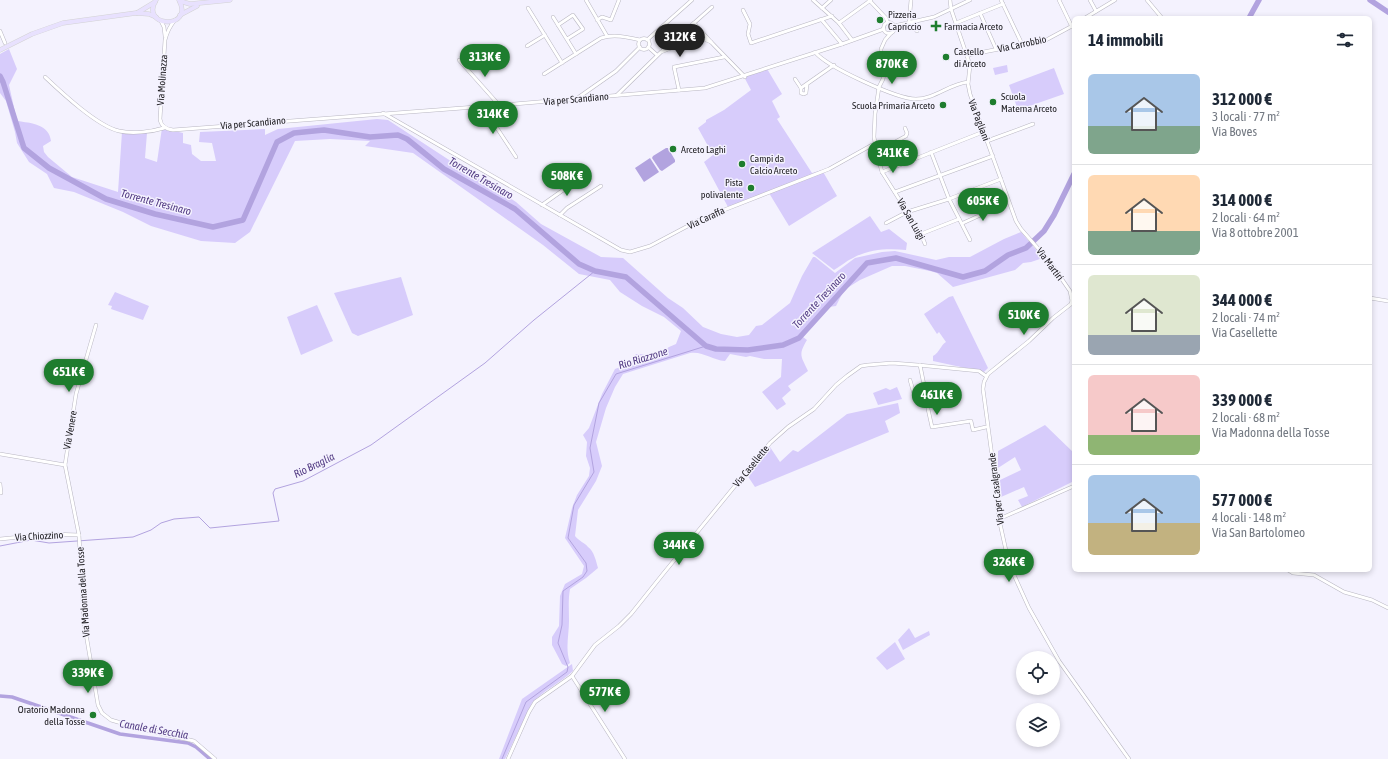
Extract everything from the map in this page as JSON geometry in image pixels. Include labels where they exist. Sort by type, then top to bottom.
[{"type":"main road","points":[[179,0],[190,4],[201,4],[230,0]]},
{"type":"main road","points":[[179,0],[181,5],[180,15]]},
{"type":"main road","points":[[136,13],[156,1]]},
{"type":"main road","points":[[156,1],[154,10],[156,17]]},
{"type":"main road","points":[[0,50],[6,45],[63,23],[136,13],[149,14],[168,23],[175,20],[188,10],[201,4]]},
{"type":"street","points":[[586,0],[607,36]]},
{"type":"street","points":[[598,20],[602,17],[611,20],[619,0]]},
{"type":"street","points":[[647,40],[692,0]]},
{"type":"street","points":[[813,0],[839,23],[852,40]]},
{"type":"street","points":[[822,8],[831,0]]},
{"type":"street","points":[[839,23],[870,0],[886,18],[888,23],[892,23],[894,26],[934,17],[970,0]]},
{"type":"street","points":[[911,0],[910,23],[917,30]]},
{"type":"street","name":"Via Pagliani","points":[[950,0],[951,9],[968,55],[971,69],[968,82],[970,94],[1016,221],[1021,229]]},
{"type":"street","points":[[1059,0],[1072,24]]},
{"type":"street","points":[[1090,0],[1096,11]]},
{"type":"street","points":[[1088,16],[1115,0]]},
{"type":"street","points":[[1147,0],[1160,16]]},
{"type":"street","points":[[956,23],[1002,2],[1022,44]]},
{"type":"street","points":[[662,52],[712,7]]},
{"type":"street","points":[[528,8],[562,63]]},
{"type":"street","points":[[743,10],[750,24],[748,34],[752,43],[832,16]]},
{"type":"street","points":[[980,13],[996,50]]},
{"type":"street","points":[[558,25],[574,15],[583,29],[567,40]]},
{"type":"street","points":[[553,17],[576,54]]},
{"type":"street","points":[[821,19],[842,44]]},
{"type":"street","points":[[165,40],[167,32],[175,20]]},
{"type":"street","points":[[161,21],[164,27],[165,40]]},
{"type":"street","points":[[694,23],[724,57],[745,76]]},
{"type":"street","points":[[884,30],[885,25],[888,23]]},
{"type":"street","points":[[884,30],[891,33],[894,26]]},
{"type":"street","name":"Via Carrobbio","points":[[968,55],[1046,40],[1072,27]]},
{"type":"street","points":[[884,30],[888,36]]},
{"type":"street","name":"Via per Scandiano","points":[[45,76],[68,97],[111,129],[119,132],[134,132],[164,128],[172,130],[705,88],[884,30]]},
{"type":"street","points":[[0,31],[6,45]]},
{"type":"street","name":"Via San Luigi","points":[[891,33],[882,45],[881,49],[881,56],[885,70],[879,87],[874,126],[876,146],[882,172],[896,192],[921,234],[925,244]]},
{"type":"street","points":[[527,46],[545,35]]},
{"type":"street","points":[[544,74],[601,38],[607,36],[626,37],[640,40],[644,38],[647,40]]},
{"type":"street","points":[[617,95],[657,55],[662,52],[699,37],[711,42]]},
{"type":"street","name":"Via Molinazza","points":[[164,128],[160,123],[160,119],[165,40]]},
{"type":"street","points":[[640,40],[638,43],[640,48]]},
{"type":"street","points":[[647,40],[649,44],[648,47],[657,55]]},
{"type":"street","points":[[577,98],[616,71],[640,48],[645,49],[648,47]]},
{"type":"street","points":[[815,52],[853,77],[901,96],[915,99],[930,97],[955,85],[968,82]]},
{"type":"street","points":[[679,90],[674,67],[724,57]]},
{"type":"street","points":[[460,60],[499,105]]},
{"type":"street","points":[[801,88],[834,65]]},
{"type":"street","points":[[795,79],[801,88],[801,93],[806,93],[807,84]]},
{"type":"street","points":[[592,89],[596,97]]},
{"type":"street","points":[[489,106],[491,119],[516,157]]},
{"type":"street","name":"Via Caraffa","points":[[383,113],[626,252],[635,252],[675,234],[701,219],[829,169],[868,147],[894,142],[906,136],[907,134],[905,128]]},
{"type":"street","points":[[987,141],[1033,124]]},
{"type":"street","points":[[882,172],[983,132]]},
{"type":"street","points":[[931,152],[949,199],[959,219],[963,223],[970,240]]},
{"type":"street","points":[[896,192],[993,156]]},
{"type":"street","points":[[542,205],[583,176]]},
{"type":"street","points":[[886,223],[907,212],[949,199],[1001,179]]},
{"type":"street","points":[[560,215],[567,208],[601,186]]},
{"type":"street","points":[[963,223],[996,208]]},
{"type":"street","points":[[921,234],[959,219]]},
{"type":"street","name":"Via Martiri","points":[[1021,229],[1046,257],[1070,292],[1072,299]]},
{"type":"street","points":[[1372,298],[1388,300]]},
{"type":"street","points":[[986,376],[1029,341],[1072,303]]},
{"type":"street","name":"Via Venere","points":[[79,538],[65,465],[76,394],[96,325]]},
{"type":"street","name":"Via Casellette","points":[[508,759],[535,702],[572,676],[595,645],[619,626],[631,614],[770,443],[788,427],[814,409],[836,385],[847,376],[861,366],[892,364],[920,365],[979,371],[986,376]]},
{"type":"street","points":[[920,365],[932,427],[971,421],[973,430],[986,427]]},
{"type":"street","name":"Via per Casalgrande","points":[[986,376],[983,389],[999,519],[1009,564],[1029,608],[1059,661],[1129,759]]},
{"type":"street","points":[[910,380],[914,394],[926,391]]},
{"type":"street","points":[[0,454],[65,465]]},
{"type":"street","points":[[0,484],[1,493]]},
{"type":"street","points":[[999,519],[1072,487]]},
{"type":"street","name":"Via Chiozzino","points":[[0,539],[46,534],[79,538]]},
{"type":"street","name":"Via Madonna della Tosse","points":[[79,538],[84,622],[99,709],[104,716],[111,720],[194,741],[215,759]]},
{"type":"street","points":[[1293,572],[1314,575],[1344,592],[1372,600],[1388,608]]},
{"type":"street","points":[[572,676],[625,759]]},
{"type":"shaded area","points":[[9,49],[17,69],[9,85],[17,121],[38,125],[47,131],[50,135],[51,141],[43,146],[44,152],[72,177],[118,192],[122,132],[147,133],[145,158],[157,162],[162,128],[183,133],[183,143],[191,145],[192,154],[201,161],[216,161],[212,143],[199,142],[200,132],[265,129],[265,135],[278,129],[377,119],[388,120],[516,202],[541,224],[601,257],[623,258],[668,298],[683,308],[703,327],[721,334],[737,337],[749,335],[756,326],[762,325],[790,303],[802,276],[813,257],[835,273],[855,258],[882,252],[895,251],[936,260],[949,257],[970,257],[1021,232],[1043,258],[1023,263],[1015,270],[953,287],[937,273],[905,266],[892,266],[860,280],[844,290],[836,306],[829,307],[803,337],[807,340],[802,349],[802,356],[808,371],[788,386],[791,390],[782,398],[786,404],[777,410],[762,392],[781,377],[782,359],[764,359],[730,354],[725,361],[699,353],[690,353],[623,374],[615,387],[606,408],[596,442],[602,466],[596,481],[578,510],[575,536],[592,551],[598,568],[570,589],[567,647],[570,663],[566,666],[562,664],[552,645],[552,637],[559,626],[560,596],[565,584],[582,574],[584,566],[565,538],[572,508],[577,495],[589,476],[590,468],[586,456],[587,442],[583,435],[589,428],[602,394],[615,369],[631,363],[636,354],[658,355],[676,344],[681,331],[664,317],[642,306],[620,292],[610,280],[579,274],[543,245],[413,153],[365,146],[370,141],[330,139],[295,141],[250,232],[235,243],[201,241],[151,226],[123,212],[74,192],[54,188],[47,174],[29,162],[17,143],[6,101],[0,93],[0,54]]},
{"type":"shaded area","points":[[1007,65],[1008,72],[995,75],[993,68]]},
{"type":"shaded area","points":[[766,67],[782,94],[772,101],[780,117],[777,119],[812,173],[822,170],[837,196],[789,226],[769,193],[728,207],[704,162],[713,155],[698,128],[706,122],[706,120],[724,110],[751,90],[743,75]]},
{"type":"shaded area","points":[[1054,68],[1064,94],[1018,110],[1009,85]]},
{"type":"shaded area","points":[[668,148],[675,162],[662,171],[652,158]]},
{"type":"shaded area","points":[[650,158],[659,172],[644,182],[635,168]]},
{"type":"shaded area","points":[[870,216],[881,232],[889,229],[907,243],[906,250],[886,249],[872,251],[850,259],[834,270],[812,253]]},
{"type":"shaded area","points":[[401,277],[413,315],[358,336],[352,333],[334,293]]},
{"type":"shaded area","points":[[115,292],[149,306],[143,320],[111,309],[112,306],[108,305]]},
{"type":"shaded area","points":[[953,296],[988,368],[984,372],[933,361],[933,356],[946,342],[939,332],[937,334],[924,314],[949,297]]},
{"type":"shaded area","points":[[317,305],[333,341],[301,355],[287,317]]},
{"type":"shaded area","points":[[897,387],[902,399],[878,405],[873,393],[886,388],[890,390]]},
{"type":"shaded area","points":[[898,403],[900,413],[885,421],[889,432],[755,487],[747,475],[770,447],[780,462],[793,450],[798,452],[847,414]]},
{"type":"shaded area","points":[[1045,425],[1072,451],[1072,482],[1022,507],[1018,500],[1028,496],[1024,487],[1001,497],[1000,480],[1021,470],[1015,457],[998,468],[998,451]]},
{"type":"shaded area","points":[[909,628],[915,638],[929,631],[930,635],[903,650],[898,640]]},
{"type":"shaded area","points":[[895,642],[905,659],[887,670],[876,658]]},
{"type":"shaded area","points":[[572,664],[573,671],[532,703],[505,759],[499,759],[522,699]]},
{"type":"waterway","name":"Torrente Tresinaro","points":[[1250,16],[1259,0]]},
{"type":"waterway","name":"Torrente Tresinaro","points":[[1370,0],[1388,12]]},
{"type":"waterway","name":"Torrente Tresinaro","points":[[0,76],[24,148],[49,168],[106,199],[155,214],[213,227],[243,220],[277,142],[294,133],[324,130],[370,137],[398,135],[407,139],[444,169],[515,209],[579,264],[595,271],[626,277],[706,346],[716,349],[748,350],[783,345],[799,338],[867,263],[896,258],[963,277],[985,271],[1008,255],[1026,248],[1044,231],[1054,215],[1072,178]]},
{"type":"waterway","name":"Rio Braglia","points":[[0,546],[31,540],[49,543],[133,537],[151,530],[161,523],[174,519],[199,517],[210,528],[279,521],[273,493],[275,489],[303,481],[371,445],[485,363],[534,320],[595,271]]},
{"type":"waterway","name":"Rio Riazzone","points":[[502,759],[526,702],[567,672],[568,667],[558,643],[562,625],[563,591],[583,577],[587,571],[586,563],[568,538],[574,505],[594,472],[590,448],[599,403],[616,374],[706,346]]},
{"type":"waterway","name":"Canale di Secchia","points":[[0,696],[12,697],[120,734],[188,743],[196,747],[210,759]]},
{"type":"place","name":"Pizzeria Capriccio","points":[[880,20]]},
{"type":"place","name":"Farmacia Arceto","points":[[936,26]]},
{"type":"place","name":"Castello di Arceto","points":[[946,57]]},
{"type":"place","name":"Scuola Materna Arceto","points":[[993,102]]},
{"type":"place","name":"Scuola Primaria Arceto","points":[[943,105]]},
{"type":"place","name":"Arceto Laghi","points":[[673,149]]},
{"type":"place","name":"Campi da Calcio Arceto","points":[[742,164]]},
{"type":"place","name":"Pista polivalente","points":[[751,188]]},
{"type":"place","name":"Oratorio Madonna della Tosse","points":[[93,715]]}]
